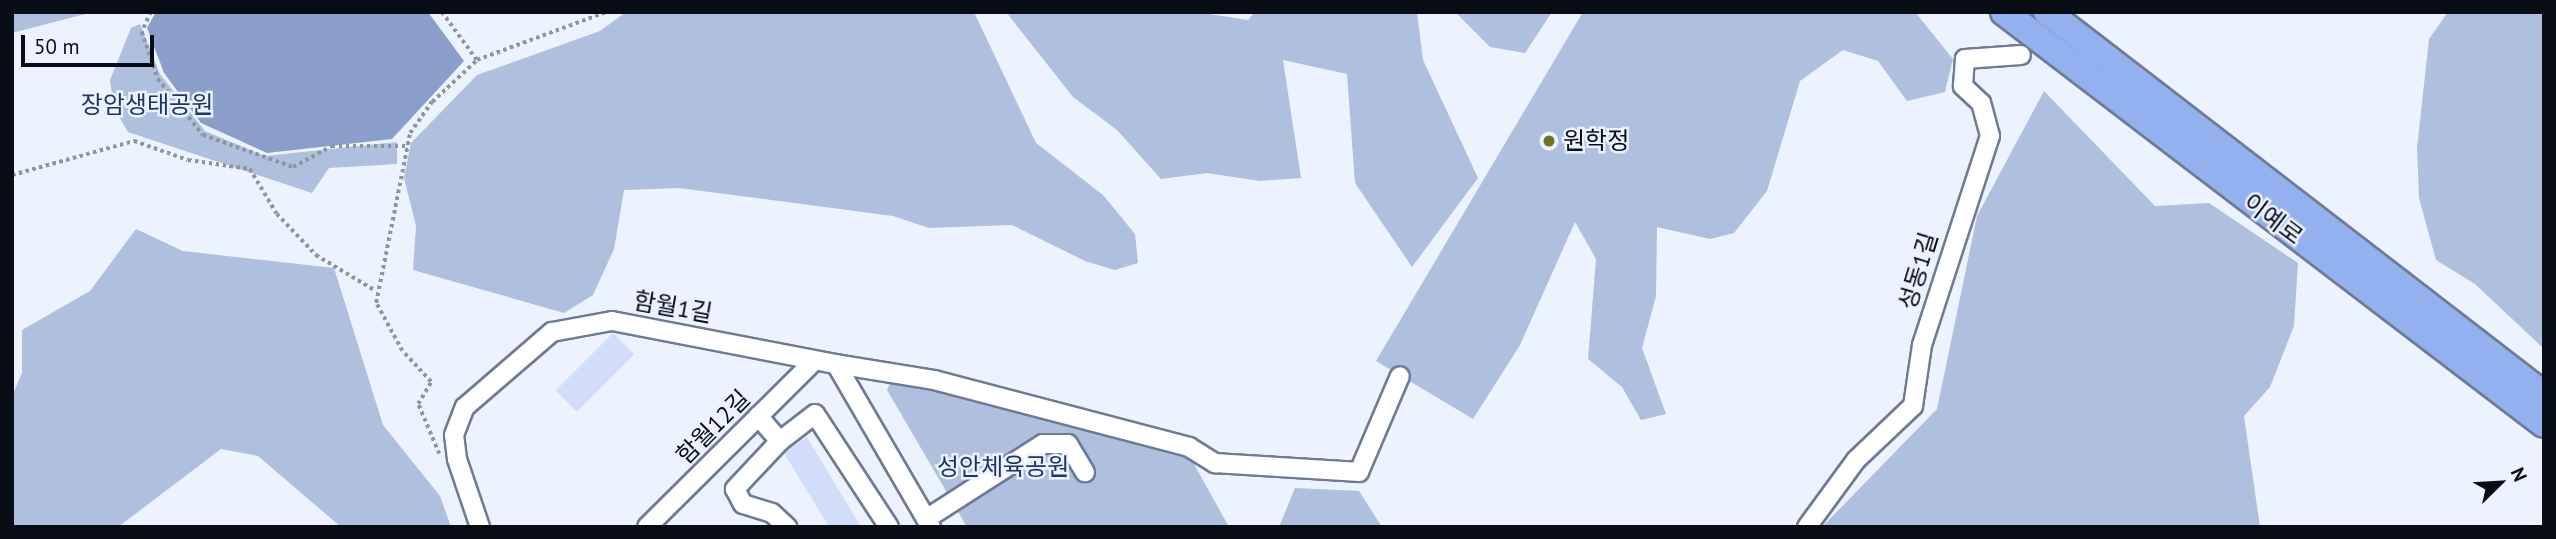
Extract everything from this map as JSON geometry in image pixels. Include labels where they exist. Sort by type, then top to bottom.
[{"type":"highway","name":"이예로","points":[[2004,12],[2544,424]]},
{"type":"highway","name":"이예로","points":[[2047,12],[2544,396]]},
{"type":"street","name":"성동1길","points":[[1807,527],[1856,460],[1913,406],[1922,345],[1990,136],[1980,103],[1963,86],[1965,59],[2021,55]]},
{"type":"street","name":"함월1길","points":[[481,527],[457,459],[457,421],[552,332],[612,321],[813,362],[961,387],[1189,447],[1215,463],[1359,472],[1400,376]]},
{"type":"street","name":"함월12길","points":[[651,526],[813,362]]},
{"type":"street","points":[[836,364],[929,523],[1043,444],[1069,444],[1085,472]]},
{"type":"street","points":[[787,527],[772,513],[743,504],[735,489],[780,441],[815,414],[889,527]]},
{"type":"street","points":[[758,416],[780,441]]},
{"type":"path","points":[[151,12],[142,32],[159,79],[203,135],[293,167],[332,146],[405,146]]},
{"type":"path","points":[[442,12],[477,60]]},
{"type":"path","points":[[443,461],[418,404],[431,382],[385,324],[376,291],[405,146],[432,102],[477,60],[606,12]]},
{"type":"path","points":[[12,176],[134,141],[188,160],[250,169],[277,214],[316,255],[376,291]]},
{"type":"green space","points":[[12,12],[93,12],[12,33]]},
{"type":"green space","points":[[626,12],[974,12],[1036,143],[1103,195],[1135,234],[1138,263],[1115,270],[1085,261],[1012,225],[929,228],[893,216],[679,188],[624,190],[614,249],[593,295],[564,313],[413,270],[416,226],[404,178],[411,143],[477,75],[600,31]]},
{"type":"green space","points":[[1006,12],[1197,12],[1248,20],[1255,12],[1417,12],[1423,60],[1478,178],[1412,267],[1355,183],[1347,74],[1283,60],[1301,178],[1260,181],[1207,173],[1161,179],[1117,130],[1073,97]]},
{"type":"green space","points":[[1455,12],[1552,12],[1525,53],[1490,47]]},
{"type":"green space","points":[[1583,12],[1915,12],[1953,59],[1945,92],[1907,101],[1878,61],[1843,50],[1800,81],[1767,191],[1734,233],[1710,239],[1657,227],[1656,296],[1642,348],[1666,414],[1641,420],[1622,387],[1588,359],[1596,259],[1575,222],[1520,345],[1473,419],[1376,361]]},
{"type":"green space","points":[[2448,12],[2544,12],[2544,349],[2475,284],[2436,260],[2419,198],[2417,148],[2429,39]]},
{"type":"green space","name":"장암생태공원","points":[[140,24],[160,74],[205,131],[265,156],[397,142],[397,164],[329,168],[312,193],[128,132],[114,108],[110,80],[131,28]]},
{"type":"green space","points":[[2044,91],[2155,206],[2209,203],[2298,263],[2294,326],[2270,387],[2244,416],[2260,527],[1822,527],[1937,409],[1977,216]]},
{"type":"green space","points":[[136,229],[183,251],[334,268],[383,425],[440,496],[451,527],[341,527],[258,456],[221,449],[118,527],[12,527],[12,396],[22,373],[22,330],[90,291]]},
{"type":"green space","name":"성안체육공원","points":[[892,378],[1189,455],[1229,527],[967,527],[887,390]]},
{"type":"green space","points":[[1295,488],[1359,491],[1382,527],[1279,527]]},
{"type":"shaded area","points":[[156,12],[428,12],[464,61],[392,139],[267,153],[201,123],[164,73],[147,28]]},
{"type":"building","points":[[613,333],[634,354],[577,411],[556,390]]},
{"type":"building","points":[[807,437],[861,527],[829,527],[784,453]]},
{"type":"place","name":"원학정","points":[[1549,141]]}]
